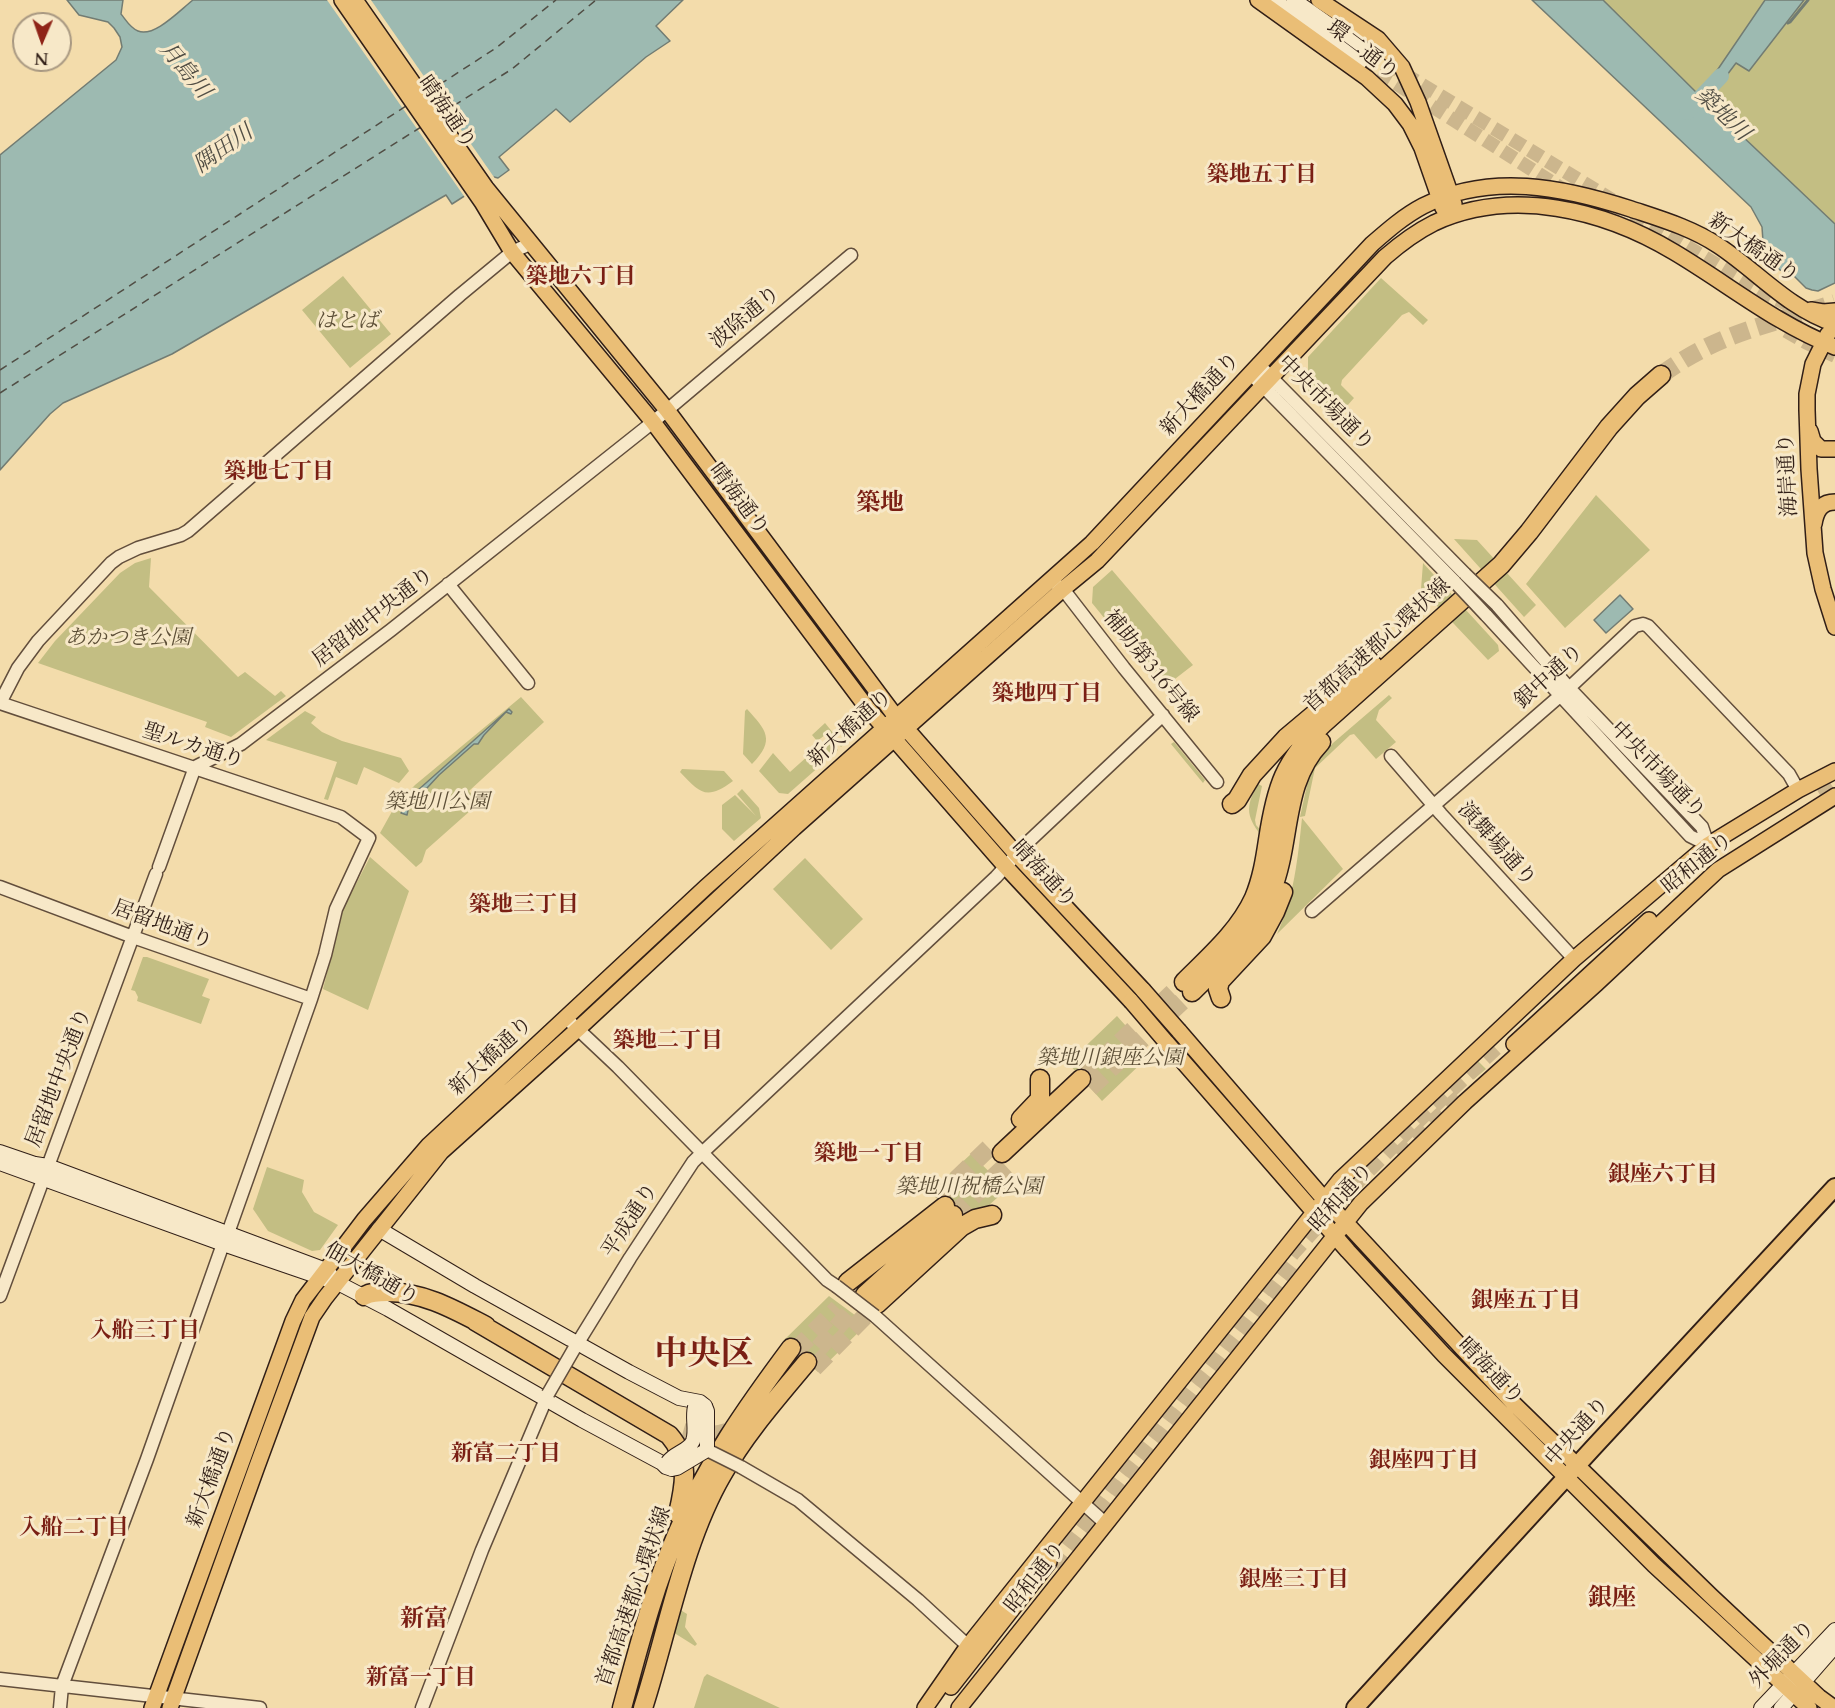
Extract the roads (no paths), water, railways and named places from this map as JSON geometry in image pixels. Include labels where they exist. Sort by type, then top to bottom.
[{"type":"highway","name":"首都高速都心環状線","points":[[1665,380],[1620,432],[1523,557],[1315,749],[1300,772],[1292,795],[1280,864],[1276,880],[1264,907],[1241,940],[1188,987],[1251,905],[1261,879],[1278,791],[1287,767],[1298,751],[1324,723],[1501,565],[1529,532],[1573,472],[1630,404],[1665,380]]},
{"type":"highway","points":[[1232,804],[1237,800],[1252,775],[1286,738],[1348,684],[1385,656],[1494,556],[1573,472]]},
{"type":"highway","points":[[1221,998],[1218,989],[1220,981],[1262,936],[1281,898],[1290,850],[1292,795]]},
{"type":"highway","points":[[1040,1079],[1040,1099],[1002,1153],[1085,1084]]},
{"type":"highway","name":"中央通り","points":[[1368,1708],[1835,1187]]},
{"type":"highway","name":"中央通り","points":[[1355,1708],[1835,1203]]},
{"type":"highway","points":[[860,1295],[945,1207]]},
{"type":"highway","points":[[860,1295],[961,1227],[992,1215]]},
{"type":"highway","points":[[364,1296],[377,1292],[412,1294],[434,1301],[475,1321],[688,1439]]},
{"type":"highway","points":[[475,1321],[661,1429],[674,1441],[682,1456],[685,1480],[666,1562]]},
{"type":"highway","name":"首都高速都心環状線","points":[[622,1708],[666,1562],[703,1495],[726,1437],[767,1379],[801,1357]]},
{"type":"highway","name":"首都高速都心環状線","points":[[646,1708],[703,1495],[738,1460],[801,1357]]},
{"type":"highway","points":[[748,1419],[801,1357]]},
{"type":"highway","name":"首都高速都心環状線","points":[[646,1708],[675,1627],[703,1495]]},
{"type":"highway","points":[[634,1708],[677,1553],[703,1495]]},
{"type":"main road","name":"晴海通り","points":[[342,0],[481,191],[532,243],[667,410],[890,722],[1179,1030],[1280,1148],[1319,1205],[1335,1236],[1451,1362],[1711,1596],[1794,1684],[1809,1708]]},
{"type":"main road","name":"晴海通り","points":[[355,0],[481,191],[512,252],[653,423],[862,700],[890,722]]},
{"type":"main road","name":"環二通り","points":[[1258,0],[1388,95],[1403,113],[1416,135],[1445,197]]},
{"type":"main road","name":"環二通り","points":[[1274,0],[1365,56],[1294,0]]},
{"type":"main road","name":"環二通り","points":[[1319,0],[1378,39],[1402,67],[1418,102],[1452,216]]},
{"type":"main road","name":"新大橋通り","points":[[154,1702],[292,1321],[303,1300],[364,1220],[429,1145],[706,887],[1092,543],[1372,244],[1409,214],[1445,197],[1480,189],[1523,185],[1569,191],[1697,233],[1737,258],[1800,308],[1835,324]]},
{"type":"main road","name":"新大橋通り","points":[[172,1703],[308,1326],[318,1308],[441,1152],[578,1029],[716,898],[1097,561],[1385,256],[1419,231],[1452,216],[1480,208],[1529,205],[1569,210],[1634,231],[1664,246],[1764,311],[1829,345]]},
{"type":"main road","points":[[1800,308],[1822,312],[1835,311]]},
{"type":"main road","name":"海岸通り","points":[[1835,324],[1829,345],[1815,359],[1809,379],[1808,425],[1817,567],[1835,627]]},
{"type":"main road","points":[[1808,425],[1816,445],[1821,449],[1835,449]]},
{"type":"main road","points":[[1813,530],[1815,517],[1822,506],[1835,502]]},
{"type":"main road","name":"晴海通り","points":[[901,734],[1006,867],[1319,1205],[1346,1222],[1514,1404],[1575,1475]]},
{"type":"main road","points":[[1798,790],[1821,767],[1835,760]]},
{"type":"main road","name":"昭和通り","points":[[925,1708],[968,1646],[1340,1180],[1574,959],[1651,896],[1708,845],[1798,790],[1835,771]]},
{"type":"main road","points":[[1629,939],[1724,854],[1828,795]]},
{"type":"main road","name":"昭和通り","points":[[959,1708],[1361,1203],[1466,1102],[1730,861],[1828,795]]},
{"type":"main road","name":"昭和通り","points":[[1629,939],[1501,1049],[1622,931],[1651,896]]},
{"type":"main road","points":[[1629,939],[1673,911]]},
{"type":"main road","name":"佃大橋通り","points":[[0,1152],[323,1274],[668,1466]]},
{"type":"main road","name":"佃大橋通り","points":[[6,1165],[42,1169]]},
{"type":"main road","name":"佃大橋通り","points":[[379,1229],[576,1346],[672,1395],[700,1405]]},
{"type":"main road","points":[[700,1405],[706,1411],[707,1450],[677,1468],[668,1466],[671,1457],[688,1439],[694,1412],[700,1405]]},
{"type":"main road","points":[[688,1439],[707,1450]]},
{"type":"main road","name":"昭和通り","points":[[932,1708],[1054,1565],[947,1708]]},
{"type":"main road","name":"外堀通り","points":[[1781,1708],[1794,1684],[1835,1630]]},
{"type":"main road","name":"外堀通り","points":[[1761,1708],[1794,1684],[1835,1646]]},
{"type":"main road","name":"晴海通り","points":[[1794,1684],[1834,1708]]},
{"type":"street","points":[[0,703],[18,668],[38,641],[111,563],[127,552],[182,535],[188,531],[460,294],[512,252],[532,243]]},
{"type":"street","name":"波除通り","points":[[653,423],[850,255]]},
{"type":"street","name":"中央市場通り","points":[[1254,369],[1497,606],[1564,692],[1690,836],[1708,845]]},
{"type":"street","name":"中央市場通り","points":[[1267,381],[1486,615],[1564,692]]},
{"type":"street","name":"居留地中央通り","points":[[0,1296],[42,1169],[133,937],[195,767],[247,740],[653,423]]},
{"type":"street","name":"補助第316号線","points":[[1050,580],[1063,589],[1217,782]]},
{"type":"street","points":[[448,584],[528,683]]},
{"type":"street","name":"銀中通り","points":[[1312,911],[1564,692],[1635,626],[1643,624],[1648,626],[1789,774],[1798,790]]},
{"type":"street","name":"聖ルカ通り","points":[[0,703],[341,817],[369,838],[336,909],[311,999]]},
{"type":"street","name":"平成通り","points":[[422,1708],[487,1538],[547,1397],[638,1246],[693,1162],[1006,867],[1163,715]]},
{"type":"street","name":"演舞場通り","points":[[1391,756],[1574,959]]},
{"type":"street","name":"居留地通り","points":[[0,887],[133,937],[311,999]]},
{"type":"street","points":[[60,1708],[63,1686],[311,999]]},
{"type":"street","points":[[566,1018],[827,1280],[860,1295],[1105,1523]]},
{"type":"street","points":[[707,1450],[738,1460],[806,1507],[918,1600],[968,1646]]},
{"type":"street","points":[[0,1679],[63,1686],[154,1702],[260,1708]]},
{"type":"water","points":[[67,0],[123,0],[121,14],[133,28],[144,32],[152,31],[167,22],[193,0],[683,0],[656,26],[670,41],[646,57],[570,122],[556,109],[499,157],[509,170],[498,178],[494,177],[452,204],[446,195],[172,354],[63,403],[50,414],[0,470],[0,155],[116,60],[122,47],[120,37],[108,22],[79,15]]},
{"type":"water","points":[[1532,0],[1603,0],[1835,224],[1835,283],[1818,291],[1806,288],[1790,272],[1780,270],[1764,256],[1762,227],[1751,207]]},
{"type":"water","points":[[1765,0],[1804,0],[1749,71],[1736,63],[1724,79],[1716,72]]},
{"type":"water","points":[[1620,595],[1633,609],[1606,633],[1594,620]]},
{"type":"water","points":[[509,709],[511,714],[506,712],[478,744],[474,744],[410,801],[407,815],[401,813],[408,799]]},
{"type":"waterway","points":[[1788,23],[1808,0]]},
{"type":"waterway","name":"築地川","points":[[1687,112],[1721,76]]},
{"type":"tunnel","points":[[1368,52],[1612,200]]},
{"type":"tunnel","points":[[1361,61],[1608,218]]},
{"type":"tunnel","points":[[1633,214],[1762,292],[1787,304]]},
{"type":"tunnel","points":[[1661,375],[1682,360],[1724,339],[1835,303]]},
{"type":"tunnel","points":[[1786,331],[1835,356]]},
{"type":"tunnel","points":[[1820,795],[1835,786]]},
{"type":"tunnel","points":[[1081,1079],[1184,982]]},
{"type":"tunnel","points":[[1090,1088],[1192,992]]},
{"type":"tunnel","points":[[1049,1562],[1293,1253],[1362,1177],[1498,1046]]},
{"type":"tunnel","points":[[1398,1155],[1461,1095]]},
{"type":"tunnel","points":[[937,1198],[993,1144]]},
{"type":"tunnel","points":[[953,1215],[1011,1161]]},
{"type":"tunnel","points":[[1058,1569],[1299,1263]]},
{"type":"tunnel","points":[[819,1348],[865,1295]]},
{"type":"tunnel","points":[[814,1368],[877,1304]]},
{"type":"tunnel","points":[[795,1351],[838,1308]]},
{"type":"tunnel","points":[[683,1432],[714,1435],[742,1424]]},
{"type":"district","name":"築地五丁目","points":[[1262,176]]},
{"type":"district","name":"築地六丁目","points":[[581,278]]},
{"type":"district","name":"築地七丁目","points":[[279,473]]},
{"type":"district","name":"築地","points":[[880,504]]},
{"type":"district","name":"築地四丁目","points":[[1047,695]]},
{"type":"district","name":"築地三丁目","points":[[524,906]]},
{"type":"district","name":"築地二丁目","points":[[668,1042]]},
{"type":"district","name":"築地一丁目","points":[[869,1155]]},
{"type":"district","name":"銀座六丁目","points":[[1663,1176]]},
{"type":"district","name":"銀座五丁目","points":[[1526,1302]]},
{"type":"district","name":"入船三丁目","points":[[145,1332]]},
{"type":"district","name":"中央区","points":[[704,1356]]},
{"type":"district","name":"新富二丁目","points":[[506,1455]]},
{"type":"district","name":"銀座四丁目","points":[[1424,1462]]},
{"type":"district","name":"入船二丁目","points":[[74,1529]]},
{"type":"district","name":"銀座三丁目","points":[[1294,1581]]},
{"type":"district","name":"銀座","points":[[1612,1599]]},
{"type":"district","name":"新富","points":[[424,1620]]},
{"type":"district","name":"新富一丁目","points":[[421,1679]]},
{"type":"water label","name":"月島川","points":[[184,71]]},
{"type":"water label","name":"隅田川","points":[[224,150]]},
{"type":"park label","name":"はとば","points":[[347,322]]},
{"type":"park label","name":"あかつき公園","points":[[128,639]]},
{"type":"park label","name":"築地川公園","points":[[437,803]]},
{"type":"park label","name":"築地川銀座公園","points":[[1110,1059]]},
{"type":"park label","name":"築地川祝橋公園","points":[[969,1188]]}]
